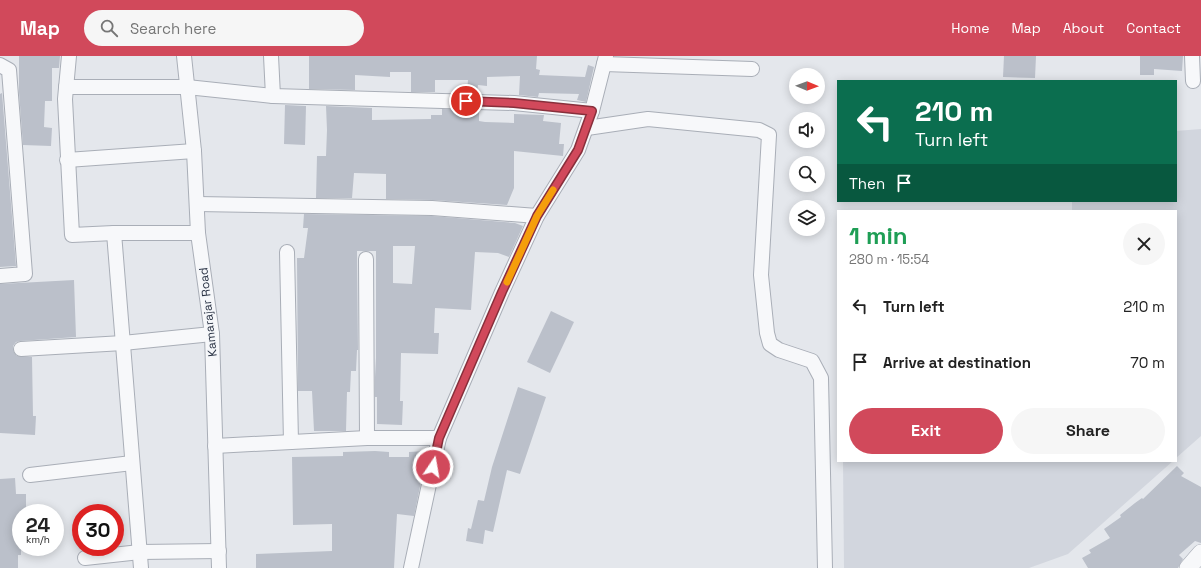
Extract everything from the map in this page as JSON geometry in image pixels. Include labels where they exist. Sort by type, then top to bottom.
[{"type":"street","points":[[69,56],[65,99],[72,235],[114,233],[198,233]]},
{"type":"street","name":"Kamarajar Road","points":[[184,56],[194,151],[198,233],[212,334],[219,568]]},
{"type":"street","points":[[271,56],[273,96]]},
{"type":"street","points":[[1192,56],[1192,81]]},
{"type":"street","points":[[411,568],[439,438],[502,292],[537,216],[578,150],[587,128],[605,60],[752,69]]},
{"type":"street","points":[[0,65],[9,70],[25,274],[0,276]]},
{"type":"street","points":[[66,87],[187,87],[273,96],[514,103],[592,111]]},
{"type":"street","points":[[587,128],[648,119],[759,130],[768,135],[761,274],[767,333],[770,344],[779,350],[812,360],[821,378],[825,568]]},
{"type":"street","points":[[67,160],[194,151]]},
{"type":"street","points":[[196,204],[432,208],[537,216]]},
{"type":"street","points":[[114,233],[141,568]]},
{"type":"street","points":[[286,252],[291,442]]},
{"type":"street","points":[[366,259],[367,438]]},
{"type":"street","points":[[21,349],[123,343],[212,334]]},
{"type":"street","points":[[215,446],[367,438],[439,438]]},
{"type":"street","points":[[30,475],[132,463]]},
{"type":"street","points":[[85,558],[140,552],[218,550]]},
{"type":"street","points":[[1188,568],[1201,553]]},
{"type":"shaded area","points":[[1201,129],[1201,436],[1177,457],[1177,210],[1072,210],[1072,202],[1177,202],[1177,131]]},
{"type":"shaded area","points":[[843,462],[1172,462],[1068,554],[1029,568],[844,568]]},
{"type":"building","points":[[19,56],[60,56],[59,68],[52,68],[52,101],[45,101],[44,127],[52,128],[51,146],[23,145],[19,92]]},
{"type":"building","points":[[309,56],[537,56],[536,69],[540,70],[539,75],[585,77],[588,65],[594,67],[586,102],[577,100],[579,94],[539,93],[538,97],[519,95],[520,76],[487,77],[487,86],[478,85],[477,93],[467,93],[468,80],[435,80],[435,92],[411,92],[411,72],[390,72],[390,77],[355,75],[355,90],[309,89]]},
{"type":"building","points":[[1004,56],[1036,56],[1035,78],[1003,77]]},
{"type":"building","points":[[1140,56],[1183,56],[1182,71],[1154,69],[1154,75],[1140,75]]},
{"type":"building","points":[[2,93],[16,266],[0,267],[0,94]]},
{"type":"building","points":[[285,105],[306,106],[305,145],[284,144]]},
{"type":"building","points":[[326,106],[372,108],[372,120],[431,119],[431,115],[442,115],[442,109],[479,110],[479,121],[485,122],[514,123],[514,114],[544,115],[543,121],[561,123],[559,144],[564,144],[563,156],[514,151],[514,188],[507,205],[433,200],[386,199],[386,174],[354,173],[352,198],[316,198],[317,156],[326,156]]},
{"type":"building","points":[[304,214],[432,216],[515,223],[523,226],[509,257],[498,253],[475,252],[471,310],[435,308],[434,333],[439,333],[438,354],[401,353],[400,401],[403,401],[402,425],[377,424],[377,397],[375,397],[376,251],[357,251],[358,350],[356,371],[351,371],[350,392],[347,392],[346,431],[314,431],[312,391],[298,391],[297,258],[304,258],[308,228],[303,228]],"holes":[[[393,246],[415,246],[412,284],[393,283]]]},
{"type":"building","points":[[74,280],[76,337],[20,341],[16,342],[13,346],[14,353],[17,356],[32,357],[33,416],[36,416],[35,435],[0,433],[0,284]]},
{"type":"building","points":[[551,311],[574,322],[550,373],[527,362]]},
{"type":"building","points":[[518,387],[546,397],[520,474],[507,470],[493,532],[485,530],[483,544],[466,541],[468,528],[471,529],[478,500],[484,501],[492,467]]},
{"type":"building","points":[[426,451],[414,516],[397,514],[394,568],[256,568],[256,554],[332,551],[332,524],[293,525],[292,457],[343,456],[343,452],[389,452],[389,457],[409,457],[409,452]]},
{"type":"building","points":[[1177,466],[1184,473],[1181,476],[1201,487],[1201,543],[1195,541],[1179,555],[1183,559],[1178,568],[1088,568],[1082,558],[1091,553],[1089,550],[1110,538],[1104,529],[1121,517],[1120,515],[1135,503],[1142,498],[1143,499]]},
{"type":"building","points":[[15,478],[16,494],[26,494],[26,504],[12,504],[12,556],[18,556],[18,568],[0,568],[0,479]]},
{"type":"slow traffic","points":[[507,282],[537,216],[553,190]]},
{"type":"route","points":[[433,467],[439,438],[502,292],[537,216],[578,150],[592,111],[514,103],[466,101]]}]
